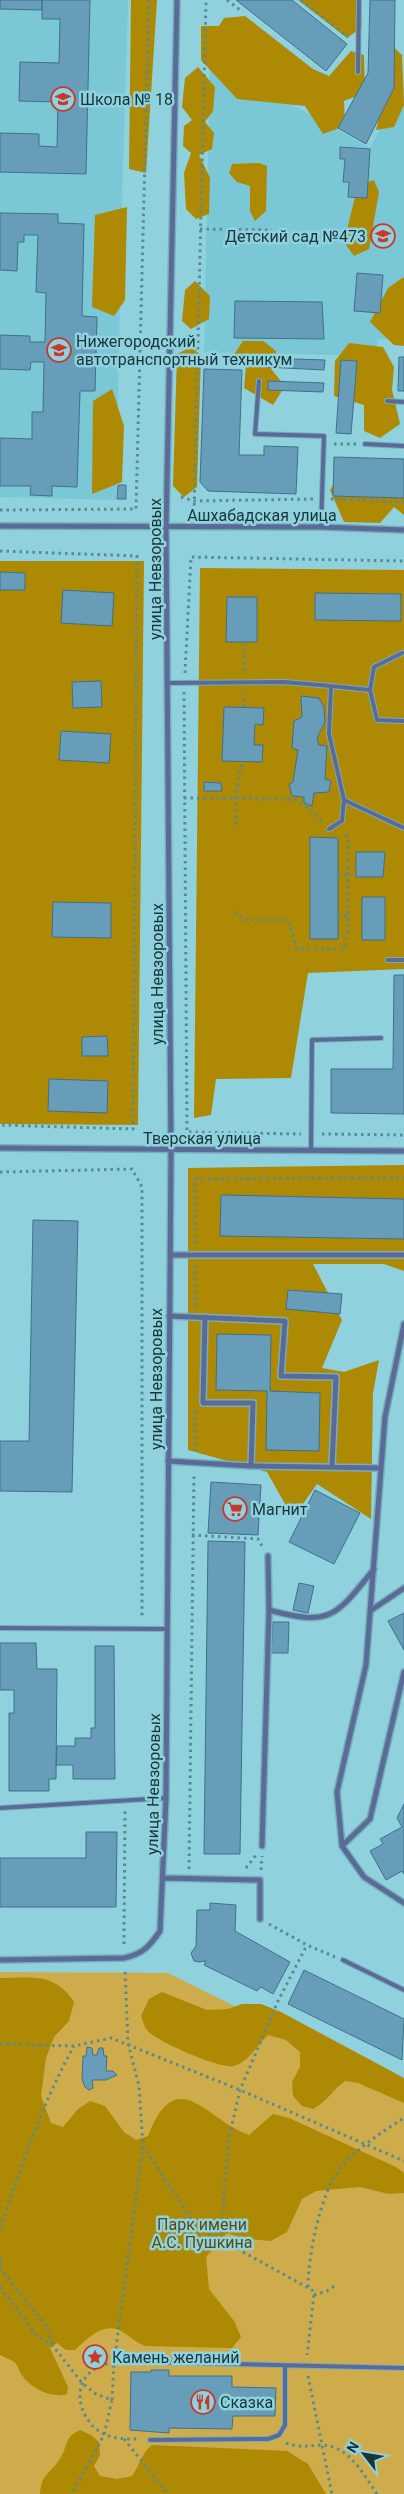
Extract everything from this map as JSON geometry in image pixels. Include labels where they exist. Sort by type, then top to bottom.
[{"type":"street","name":"улица Невзоровых","points":[[0,1960],[124,1958],[137,1955],[151,1946],[160,1930],[166,1798],[171,1151],[166,528],[177,0]]},
{"type":"street","name":"Ашхабадская улица","points":[[0,526],[320,527],[404,530]]},
{"type":"street","name":"Тверская улица","points":[[0,1148],[171,1151],[404,1151]]},
{"type":"street","points":[[170,1255],[404,1255]]},
{"type":"street","points":[[169,1316],[285,1322],[281,1376],[336,1376],[332,1466]]},
{"type":"street","points":[[205,1317],[203,1404],[253,1403],[250,1466]]},
{"type":"street","points":[[404,1324],[385,1417],[366,1665],[338,1792],[342,1846],[364,1877],[404,1903]]},
{"type":"street","points":[[168,1461],[250,1466],[381,1468]]},
{"type":"street","points":[[262,1846],[269,1610],[268,1556]]},
{"type":"street","points":[[269,1610],[299,1618],[319,1619],[344,1606],[374,1568]]},
{"type":"street","points":[[370,1611],[404,1588]]},
{"type":"street","points":[[342,1846],[370,1818],[404,1672]]},
{"type":"street","points":[[163,1878],[260,1880],[260,1919]]},
{"type":"lane","points":[[358,72],[359,0]]},
{"type":"lane","points":[[259,382],[255,434],[324,436],[323,498],[320,527]]},
{"type":"lane","points":[[387,402],[404,402]]},
{"type":"lane","points":[[365,444],[404,446]]},
{"type":"lane","points":[[402,653],[374,667],[370,690],[377,720],[404,721]]},
{"type":"lane","points":[[167,683],[284,682],[370,690]]},
{"type":"lane","points":[[329,829],[342,821],[344,800],[330,734],[331,686]]},
{"type":"lane","points":[[344,800],[404,828]]},
{"type":"lane","points":[[388,960],[404,960]]},
{"type":"lane","points":[[311,1151],[312,1040],[381,1038]]},
{"type":"lane","points":[[0,1628],[168,1629]]},
{"type":"lane","points":[[0,1808],[166,1798]]},
{"type":"lane","points":[[343,1960],[404,1990]]},
{"type":"lane","points":[[150,2362],[404,2368]]},
{"type":"lane","points":[[150,2440],[268,2439],[279,2435],[285,2425],[285,2366]]},
{"type":"path","points":[[0,510],[136,509],[149,0]]},
{"type":"path","points":[[194,512],[206,0]]},
{"type":"path","points":[[227,0],[240,10]]},
{"type":"path","points":[[301,0],[359,46]]},
{"type":"path","points":[[200,229],[272,230]]},
{"type":"path","points":[[324,444],[365,444]]},
{"type":"path","points":[[181,498],[194,501],[323,498],[404,502]]},
{"type":"path","points":[[0,551],[137,556],[137,566],[133,1128],[0,1124]]},
{"type":"path","points":[[404,561],[192,557],[184,682],[187,1132],[404,1135]]},
{"type":"path","points":[[244,642],[244,682]]},
{"type":"path","points":[[236,825],[236,798],[242,762]]},
{"type":"path","points":[[168,799],[294,799],[310,809],[329,829]]},
{"type":"path","points":[[235,912],[243,920],[288,920],[298,948],[344,950],[348,930],[348,839],[342,821]]},
{"type":"path","points":[[338,875],[348,875]]},
{"type":"path","points":[[338,916],[348,915]]},
{"type":"path","points":[[0,1172],[132,1170],[142,1187],[142,1629]]},
{"type":"path","points":[[195,1179],[404,1178]]},
{"type":"path","points":[[188,1879],[192,1535],[195,1463]]},
{"type":"path","points":[[192,1535],[258,1539],[268,1556]]},
{"type":"path","points":[[124,1944],[125,1800]]},
{"type":"path","points":[[260,1880],[262,1846]]},
{"type":"path","points":[[260,1919],[307,1945],[343,1960]]},
{"type":"path","points":[[223,2240],[224,2190],[230,2138],[240,2090],[278,2001],[307,1945]]},
{"type":"path","points":[[72,2494],[104,2435],[112,2400],[114,2362],[143,2145],[139,2086],[128,2043],[125,1966]]},
{"type":"path","points":[[0,2044],[74,2046],[111,2038],[128,2043],[240,2090],[404,2161]]},
{"type":"path","points":[[0,2228],[56,2078],[74,2046]]},
{"type":"path","points":[[308,2287],[308,2267],[312,2248],[330,2185],[342,2166],[404,2118]]},
{"type":"path","points":[[143,2145],[196,2226],[308,2287],[314,2295],[306,2366],[332,2494]]},
{"type":"path","points":[[0,2256],[0,2266],[47,2327],[53,2346]]},
{"type":"path","points":[[314,2295],[327,2291],[336,2285]]},
{"type":"path","points":[[0,2287],[37,2336],[53,2346],[82,2382],[96,2394],[112,2400]]},
{"type":"path","points":[[150,2362],[114,2362],[101,2366],[90,2372],[82,2382],[80,2398],[82,2412],[89,2425],[104,2435],[150,2440]]},
{"type":"path","points":[[279,2435],[286,2443],[295,2447],[322,2445],[333,2446],[342,2450],[351,2458],[377,2494]]},
{"type":"path","points":[[124,2438],[168,2494]]},
{"type":"shaded area","points":[[0,0],[128,0],[116,500],[0,497]]},
{"type":"shaded area","points":[[210,59],[370,148],[401,88],[404,88],[404,340],[378,339],[374,356],[204,352]]},
{"type":"green space","points":[[131,0],[157,0],[146,173],[129,169]]},
{"type":"green space","points":[[298,0],[361,0],[362,27],[347,38]]},
{"type":"green space","points":[[245,16],[313,69],[329,76],[351,51],[364,55],[365,93],[344,101],[345,126],[323,134],[305,106],[237,99],[201,60],[201,26],[219,26],[224,18]]},
{"type":"green space","points":[[385,39],[402,55],[404,105],[394,127],[376,130],[386,89]]},
{"type":"green space","points":[[198,67],[215,87],[213,111],[205,122],[214,133],[212,149],[199,155],[210,178],[209,214],[196,219],[186,209],[184,173],[191,153],[183,146],[184,126],[192,120],[182,107],[185,78]]},
{"type":"green space","points":[[259,163],[267,166],[266,211],[255,221],[250,211],[250,186],[237,182],[229,173],[232,164]]},
{"type":"green space","points":[[374,180],[379,192],[369,249],[354,256],[344,242],[358,185]]},
{"type":"green space","points":[[127,207],[125,300],[114,316],[92,307],[95,215]]},
{"type":"green space","points":[[404,277],[404,346],[394,345],[370,322],[388,288]]},
{"type":"green space","points":[[195,281],[210,296],[209,319],[191,329],[182,321],[185,290]]},
{"type":"green space","points":[[243,341],[263,341],[276,351],[272,370],[285,386],[273,405],[244,388],[246,365],[233,356]]},
{"type":"green space","points":[[349,343],[383,347],[394,367],[392,390],[400,424],[380,438],[364,431],[364,405],[334,396],[335,361]]},
{"type":"green space","points":[[191,347],[201,355],[197,487],[184,497],[173,486],[177,354]]},
{"type":"green space","points":[[112,389],[124,426],[122,482],[92,494],[93,401]]},
{"type":"green space","points":[[342,471],[404,485],[404,515],[394,507],[380,523],[344,522],[330,490]]},
{"type":"green space","points":[[0,561],[144,561],[138,1125],[0,1124]]},
{"type":"green space","points":[[200,568],[404,570],[404,969],[308,973],[291,1078],[216,1079],[211,1115],[194,1118]]},
{"type":"green space","points":[[404,1165],[404,1271],[384,1264],[313,1264],[342,1320],[322,1368],[344,1372],[379,1360],[373,1393],[371,1519],[317,1484],[293,1518],[267,1472],[188,1450],[188,1168]]},
{"type":"green space","name":"Парк имени А.С. Пушкина","points":[[0,1972],[168,1973],[404,2090],[404,2494],[0,2494]]},
{"type":"green space","points":[[0,1978],[32,1978],[50,1981],[67,1992],[74,2002],[69,2021],[54,2037],[46,2058],[41,2096],[51,2123],[63,2127],[77,2110],[90,2101],[105,2106],[124,2132],[136,2140],[148,2136],[159,2114],[170,2102],[182,2099],[194,2102],[234,2128],[249,2135],[273,2114],[289,2118],[396,2167],[404,2173],[404,2193],[389,2194],[360,2187],[316,2191],[302,2199],[287,2232],[271,2241],[247,2239],[227,2233],[206,2257],[209,2289],[234,2321],[241,2337],[232,2348],[145,2346],[117,2329],[104,2329],[92,2335],[75,2350],[66,2350],[57,2343],[50,2348],[68,2387],[67,2394],[48,2394],[36,2388],[26,2380],[15,2363],[0,2355]]},
{"type":"green space","points":[[162,1992],[207,2010],[228,2009],[242,2004],[261,2004],[281,2012],[404,2078],[404,2103],[358,2083],[345,2081],[313,2109],[302,2106],[293,2096],[292,2082],[300,2067],[300,2052],[286,2040],[268,2035],[244,2061],[234,2066],[216,2064],[203,2059],[162,2041],[146,2029],[141,2016],[149,1999]]},
{"type":"green space","points":[[80,2430],[91,2435],[99,2442],[100,2455],[94,2466],[100,2476],[117,2479],[132,2476],[145,2452],[152,2445],[287,2451],[308,2464],[326,2494],[40,2494],[42,2482],[58,2462],[69,2438]]},
{"type":"building","points":[[0,0],[42,0],[42,10],[0,9]]},
{"type":"building","points":[[42,0],[90,0],[86,174],[0,172],[0,133],[39,134],[39,146],[57,147],[58,102],[19,101],[20,62],[59,63],[60,19],[42,19]]},
{"type":"building","points":[[236,0],[292,0],[347,44],[326,71]]},
{"type":"building","points":[[370,0],[395,0],[394,88],[366,144],[338,128],[368,73]]},
{"type":"building","points":[[340,147],[370,149],[367,198],[348,197],[349,182],[343,182],[345,159],[340,159]]},
{"type":"building","points":[[0,213],[58,214],[58,223],[84,224],[82,316],[97,317],[95,391],[80,391],[77,487],[52,486],[52,496],[30,495],[31,486],[0,486],[0,438],[32,439],[32,412],[43,412],[44,362],[31,362],[30,370],[0,369],[0,335],[30,336],[30,342],[45,342],[46,293],[36,292],[38,235],[24,235],[24,242],[18,242],[17,271],[0,270]]},
{"type":"building","points":[[357,273],[383,275],[380,313],[354,311]]},
{"type":"building","points":[[235,301],[322,302],[324,339],[234,338]]},
{"type":"building","points":[[399,357],[404,357],[404,391],[398,391]]},
{"type":"building","points":[[266,358],[325,360],[324,370],[265,367]]},
{"type":"building","points":[[341,360],[357,361],[351,434],[336,433]]},
{"type":"building","points":[[204,369],[242,370],[239,455],[264,455],[264,446],[298,447],[296,494],[208,491],[200,482]]},
{"type":"building","points":[[268,381],[324,383],[323,392],[268,390]]},
{"type":"building","points":[[334,457],[404,459],[404,498],[333,496]]},
{"type":"building","points":[[118,485],[126,485],[126,499],[117,499]]},
{"type":"building","points":[[0,572],[25,573],[25,590],[0,590]]},
{"type":"building","points":[[63,590],[114,593],[112,626],[61,623]]},
{"type":"building","points":[[315,593],[401,594],[401,621],[315,620]]},
{"type":"building","points":[[227,597],[257,597],[257,642],[226,642]]},
{"type":"building","points":[[101,681],[102,707],[73,708],[72,682]]},
{"type":"building","points":[[301,696],[319,698],[324,707],[325,722],[317,738],[319,745],[327,746],[325,779],[331,781],[329,792],[314,793],[312,806],[304,803],[304,797],[292,796],[289,784],[293,782],[298,750],[292,748],[294,721],[302,717]]},
{"type":"building","points":[[224,707],[264,708],[263,725],[255,724],[254,745],[263,745],[262,762],[222,761]]},
{"type":"building","points":[[61,731],[111,734],[109,763],[59,760]]},
{"type":"building","points":[[204,782],[221,783],[222,791],[204,791]]},
{"type":"building","points":[[310,837],[338,838],[338,939],[310,939]]},
{"type":"building","points":[[356,852],[385,852],[383,877],[356,877]]},
{"type":"building","points":[[362,897],[385,897],[385,940],[362,940]]},
{"type":"building","points":[[53,902],[111,903],[111,938],[52,937]]},
{"type":"building","points":[[394,975],[404,975],[404,1114],[331,1113],[331,1069],[393,1069]]},
{"type":"building","points":[[107,1036],[108,1056],[82,1056],[82,1037]]},
{"type":"building","points":[[49,1079],[108,1081],[107,1113],[48,1111]]},
{"type":"building","points":[[221,1195],[404,1199],[404,1239],[220,1236]]},
{"type":"building","points":[[33,1220],[78,1221],[72,1492],[0,1491],[0,1441],[29,1441]]},
{"type":"building","points":[[288,1290],[342,1294],[340,1314],[286,1309]]},
{"type":"building","points":[[217,1334],[271,1335],[270,1391],[320,1393],[319,1451],[266,1450],[267,1391],[216,1390]]},
{"type":"building","name":"Магнит","points":[[211,1482],[261,1485],[258,1535],[208,1533]]},
{"type":"building","points":[[315,1490],[360,1513],[334,1564],[289,1542]]},
{"type":"building","points":[[208,1541],[245,1542],[240,1854],[204,1854]]},
{"type":"building","points":[[299,1583],[314,1586],[308,1613],[293,1610]]},
{"type":"building","points":[[404,1613],[404,1650],[388,1621]]},
{"type":"building","points":[[273,1622],[289,1622],[288,1653],[271,1653]]},
{"type":"building","points":[[0,1643],[36,1643],[37,1669],[57,1669],[56,1779],[49,1779],[49,1791],[9,1791],[9,1713],[14,1713],[14,1690],[0,1690]]},
{"type":"building","points":[[95,1646],[114,1646],[115,1779],[73,1779],[73,1765],[56,1765],[57,1746],[75,1746],[75,1738],[91,1738],[91,1728],[95,1728]]},
{"type":"building","points":[[404,1804],[404,1874],[402,1871],[386,1880],[370,1851],[383,1844],[380,1839],[402,1827],[397,1818]]},
{"type":"building","points":[[86,1832],[117,1832],[116,1907],[0,1907],[0,1858],[86,1858]]},
{"type":"building","points":[[210,1903],[236,1905],[235,1931],[290,1962],[273,1994],[261,1987],[257,1991],[204,1965],[206,1961],[194,1961],[191,1953],[196,1946],[197,1910],[210,1910]]},
{"type":"building","points":[[304,1970],[404,2019],[402,2060],[288,2004]]},
{"type":"building","points":[[87,2047],[92,2048],[93,2055],[97,2055],[99,2048],[103,2048],[104,2056],[107,2056],[106,2071],[113,2071],[117,2075],[106,2080],[92,2080],[93,2088],[89,2090],[85,2087],[82,2079],[83,2056],[86,2056]]},
{"type":"building","name":"Сказка","points":[[151,2370],[169,2370],[169,2376],[232,2376],[232,2387],[276,2388],[275,2416],[233,2416],[232,2429],[169,2428],[169,2433],[130,2430],[131,2372],[151,2372]]},
{"type":"place","name":"Школа № 18","points":[[63,99]]},
{"type":"place","name":"Детский сад №473","points":[[383,236]]},
{"type":"place","name":"Нижегородский автотранспортный техникум","points":[[59,350]]},
{"type":"place","name":"Магнит","points":[[235,1509]]},
{"type":"place","name":"Камень желаний","points":[[95,2357]]},
{"type":"place","name":"Сказка","points":[[203,2402]]}]
